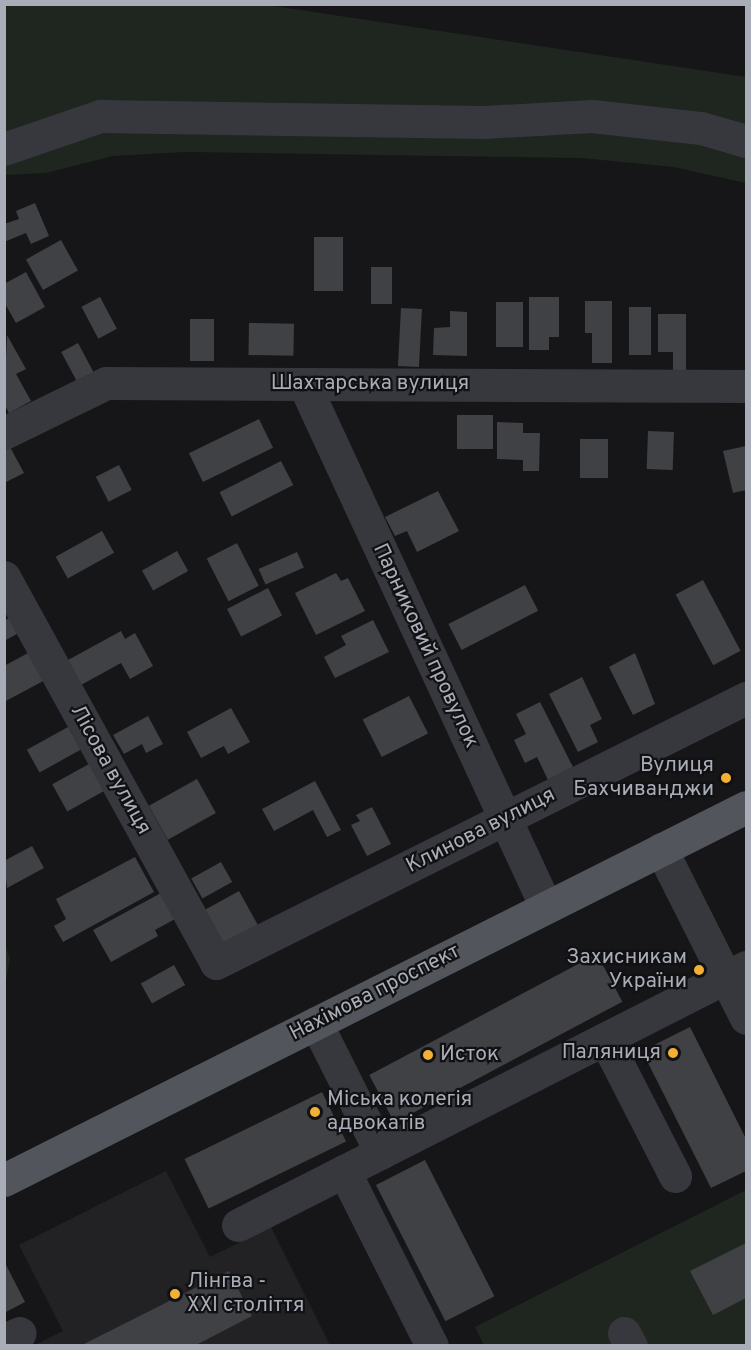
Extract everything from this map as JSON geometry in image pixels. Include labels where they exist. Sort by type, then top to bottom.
[{"type":"main road","name":"Нахімова проспект","points":[[4,1180],[747,807]]},
{"type":"street","points":[[4,149],[100,116],[484,122],[592,116],[701,128],[747,141]]},
{"type":"street","name":"Шахтарська вулиця","points":[[4,433],[106,383],[747,386]]},
{"type":"street","name":"Парниковий провулок","points":[[303,384],[546,907]]},
{"type":"street","name":"Лісова вулиця","points":[[4,576],[216,963]]},
{"type":"street","name":"Клинова вулиця","points":[[216,963],[747,698]]},
{"type":"street","points":[[661,849],[736,973],[747,1018]]},
{"type":"street","points":[[238,1225],[736,973]]},
{"type":"street","points":[[316,1023],[381,1153]]},
{"type":"street","points":[[605,1039],[675,1176]]},
{"type":"street","points":[[344,1171],[432,1346]]},
{"type":"shaded area","points":[[4,5],[267,5],[746,77],[746,183],[674,167],[581,158],[185,152],[113,156],[46,173],[5,175]]},
{"type":"shaded area","points":[[5,944],[10,959],[5,986]]},
{"type":"shaded area","name":"Лінгва - XXI століття","points":[[166,1171],[210,1257],[271,1227],[330,1345],[35,1345],[63,1331],[19,1245]]},
{"type":"shaded area","points":[[746,1190],[746,1345],[484,1345],[475,1327]]},
{"type":"building","points":[[35,203],[49,236],[31,244],[26,233],[4,242],[4,224],[19,219],[16,211]]},
{"type":"building","points":[[314,237],[343,237],[343,291],[314,291]]},
{"type":"building","points":[[61,240],[78,271],[43,290],[26,259]]},
{"type":"building","points":[[371,267],[392,267],[392,304],[371,304]]},
{"type":"building","points":[[26,272],[45,307],[16,323],[4,302],[4,284]]},
{"type":"building","points":[[100,297],[117,329],[98,339],[81,307]]},
{"type":"building","points":[[529,297],[559,297],[559,337],[549,337],[549,350],[529,350]]},
{"type":"building","points":[[585,301],[612,301],[612,363],[592,363],[592,333],[585,333]]},
{"type":"building","points":[[496,302],[523,302],[523,347],[496,347]]},
{"type":"building","points":[[629,307],[651,307],[651,355],[629,355]]},
{"type":"building","points":[[401,308],[422,309],[419,367],[398,366]]},
{"type":"building","points":[[450,311],[467,312],[467,356],[433,355],[434,328],[450,327]]},
{"type":"building","points":[[658,314],[686,314],[686,371],[673,371],[673,352],[658,352]]},
{"type":"building","points":[[190,319],[214,319],[214,361],[190,361]]},
{"type":"building","points":[[249,323],[294,324],[293,356],[248,355]]},
{"type":"building","points":[[7,335],[26,369],[16,374],[31,401],[9,413],[4,404]]},
{"type":"building","points":[[78,343],[94,373],[77,382],[61,352]]},
{"type":"building","points":[[457,415],[493,415],[493,449],[457,449]]},
{"type":"building","points":[[259,419],[273,448],[203,482],[189,453]]},
{"type":"building","points":[[497,422],[523,423],[523,433],[540,433],[539,471],[523,471],[523,460],[497,459]]},
{"type":"building","points":[[648,431],[674,432],[673,470],[647,469]]},
{"type":"building","points":[[580,439],[608,439],[608,478],[580,478]]},
{"type":"building","points":[[9,445],[24,473],[4,483],[4,448]]},
{"type":"building","points":[[746,446],[746,490],[733,493],[723,451]]},
{"type":"building","points":[[281,461],[293,485],[232,516],[220,492]]},
{"type":"building","points":[[119,465],[132,490],[109,502],[96,477]]},
{"type":"building","points":[[438,491],[459,531],[417,552],[407,531],[395,536],[385,517]]},
{"type":"building","points":[[102,531],[114,553],[68,579],[56,557]]},
{"type":"building","points":[[237,543],[259,586],[228,601],[207,558]]},
{"type":"building","points":[[177,551],[188,571],[153,591],[142,570]]},
{"type":"building","points":[[297,552],[304,568],[266,585],[259,569]]},
{"type":"building","points":[[336,573],[341,581],[348,578],[365,611],[316,635],[295,593]]},
{"type":"building","points":[[703,580],[741,651],[713,665],[676,595]]},
{"type":"building","points":[[525,585],[538,611],[462,650],[448,624]]},
{"type":"building","points":[[268,588],[282,616],[241,637],[227,609]]},
{"type":"building","points":[[9,618],[17,634],[4,641],[4,621]]},
{"type":"building","points":[[373,620],[389,652],[335,678],[324,657],[346,645],[341,636]]},
{"type":"building","points":[[121,631],[125,639],[135,633],[153,666],[130,679],[121,663],[81,685],[68,660]]},
{"type":"building","points":[[30,652],[45,680],[4,702],[4,666]]},
{"type":"building","points":[[635,653],[655,704],[633,715],[609,667]]},
{"type":"building","points":[[582,677],[602,719],[590,725],[598,742],[578,752],[549,694]]},
{"type":"building","points":[[409,696],[428,733],[382,757],[363,720]]},
{"type":"building","points":[[540,702],[573,767],[548,780],[537,757],[525,763],[514,740],[526,734],[516,714]]},
{"type":"building","points":[[231,708],[250,742],[228,754],[224,746],[201,758],[187,732]]},
{"type":"building","points":[[148,716],[163,744],[146,753],[142,744],[124,754],[113,735]]},
{"type":"building","points":[[68,727],[81,750],[39,773],[27,750]]},
{"type":"building","points":[[89,764],[104,791],[67,811],[52,784]]},
{"type":"building","points":[[197,779],[216,813],[168,840],[149,806]]},
{"type":"building","points":[[315,781],[341,830],[327,837],[313,810],[274,831],[262,809]]},
{"type":"building","points":[[372,807],[391,844],[367,856],[351,825],[360,821],[356,815]]},
{"type":"building","points":[[32,846],[44,868],[7,888],[4,861]]},
{"type":"building","points":[[135,857],[154,892],[63,942],[54,926],[66,919],[56,899]]},
{"type":"building","points":[[221,862],[232,882],[202,899],[191,878]]},
{"type":"building","points":[[239,891],[258,925],[219,946],[201,912]]},
{"type":"building","points":[[161,893],[175,919],[155,930],[158,936],[111,962],[93,930]]},
{"type":"building","points":[[597,954],[622,1002],[395,1123],[369,1075]]},
{"type":"building","points":[[174,965],[185,985],[152,1004],[141,983]]},
{"type":"building","points":[[690,1027],[746,1139],[746,1171],[711,1188],[642,1051]]},
{"type":"building","points":[[322,1092],[346,1141],[209,1209],[184,1159]]},
{"type":"building","points":[[425,1160],[494,1296],[445,1321],[376,1185]]},
{"type":"building","points":[[746,1243],[746,1298],[713,1315],[690,1271]]},
{"type":"building","points":[[4,1261],[25,1302],[4,1313]]},
{"type":"building","points":[[229,1271],[252,1316],[194,1346],[80,1346]]},
{"type":"place","name":"Вулиця Бахчиванджи","points":[[726,778]]},
{"type":"place","name":"Захисникам України","points":[[699,970]]},
{"type":"place","name":"Паляниця","points":[[673,1053]]},
{"type":"place","name":"Исток","points":[[428,1055]]},
{"type":"place","name":"Міська колегія адвокатів","points":[[315,1112]]},
{"type":"place","name":"Лінгва - XXI століття","points":[[175,1294]]}]
